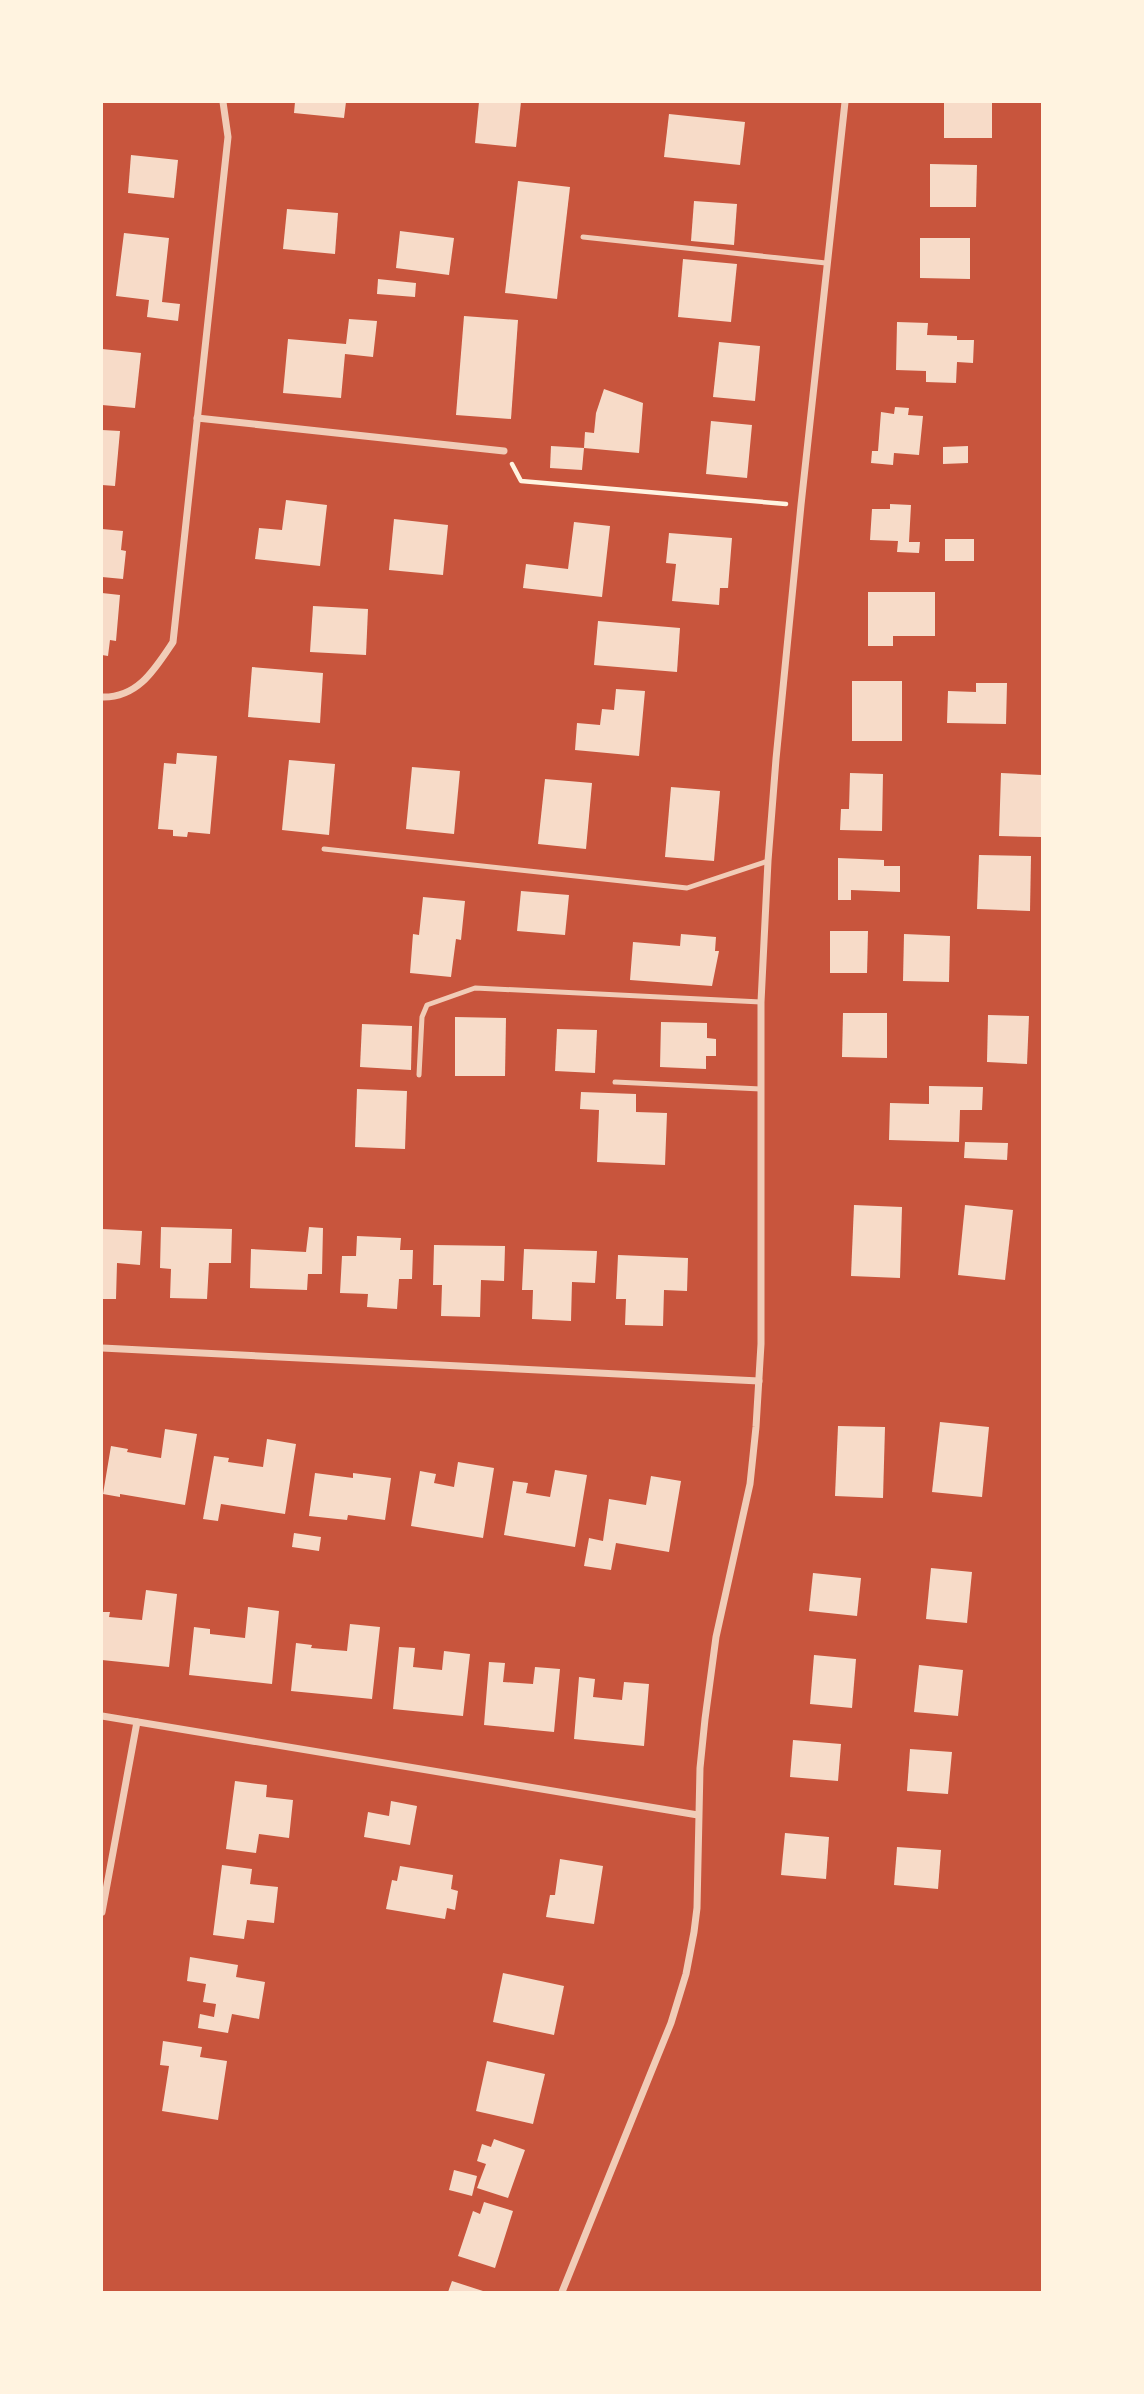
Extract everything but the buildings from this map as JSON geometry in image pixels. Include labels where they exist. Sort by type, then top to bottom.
[{"type":"street","points":[[102,696],[116,697],[149,678],[173,642],[228,137],[223,102]]},
{"type":"street","points":[[562,2292],[671,2023],[686,1974],[697,1908],[698,1815],[705,1719],[714,1651],[750,1484],[759,1381],[761,1002],[768,861],[801,505],[845,102]]},
{"type":"street","points":[[197,418],[504,451]]},
{"type":"street","points":[[102,1348],[759,1381]]},
{"type":"street","points":[[102,1716],[698,1815]]},
{"type":"street","points":[[102,1912],[137,1722]]},
{"type":"lane","points":[[583,237],[826,262]]},
{"type":"lane","points":[[324,849],[687,888],[768,861]]},
{"type":"lane","points":[[419,1075],[422,1017],[427,1005],[475,988],[761,1002]]},
{"type":"lane","points":[[615,1082],[761,1089]]},
{"type":"path","points":[[504,451],[521,481],[801,505]]}]
